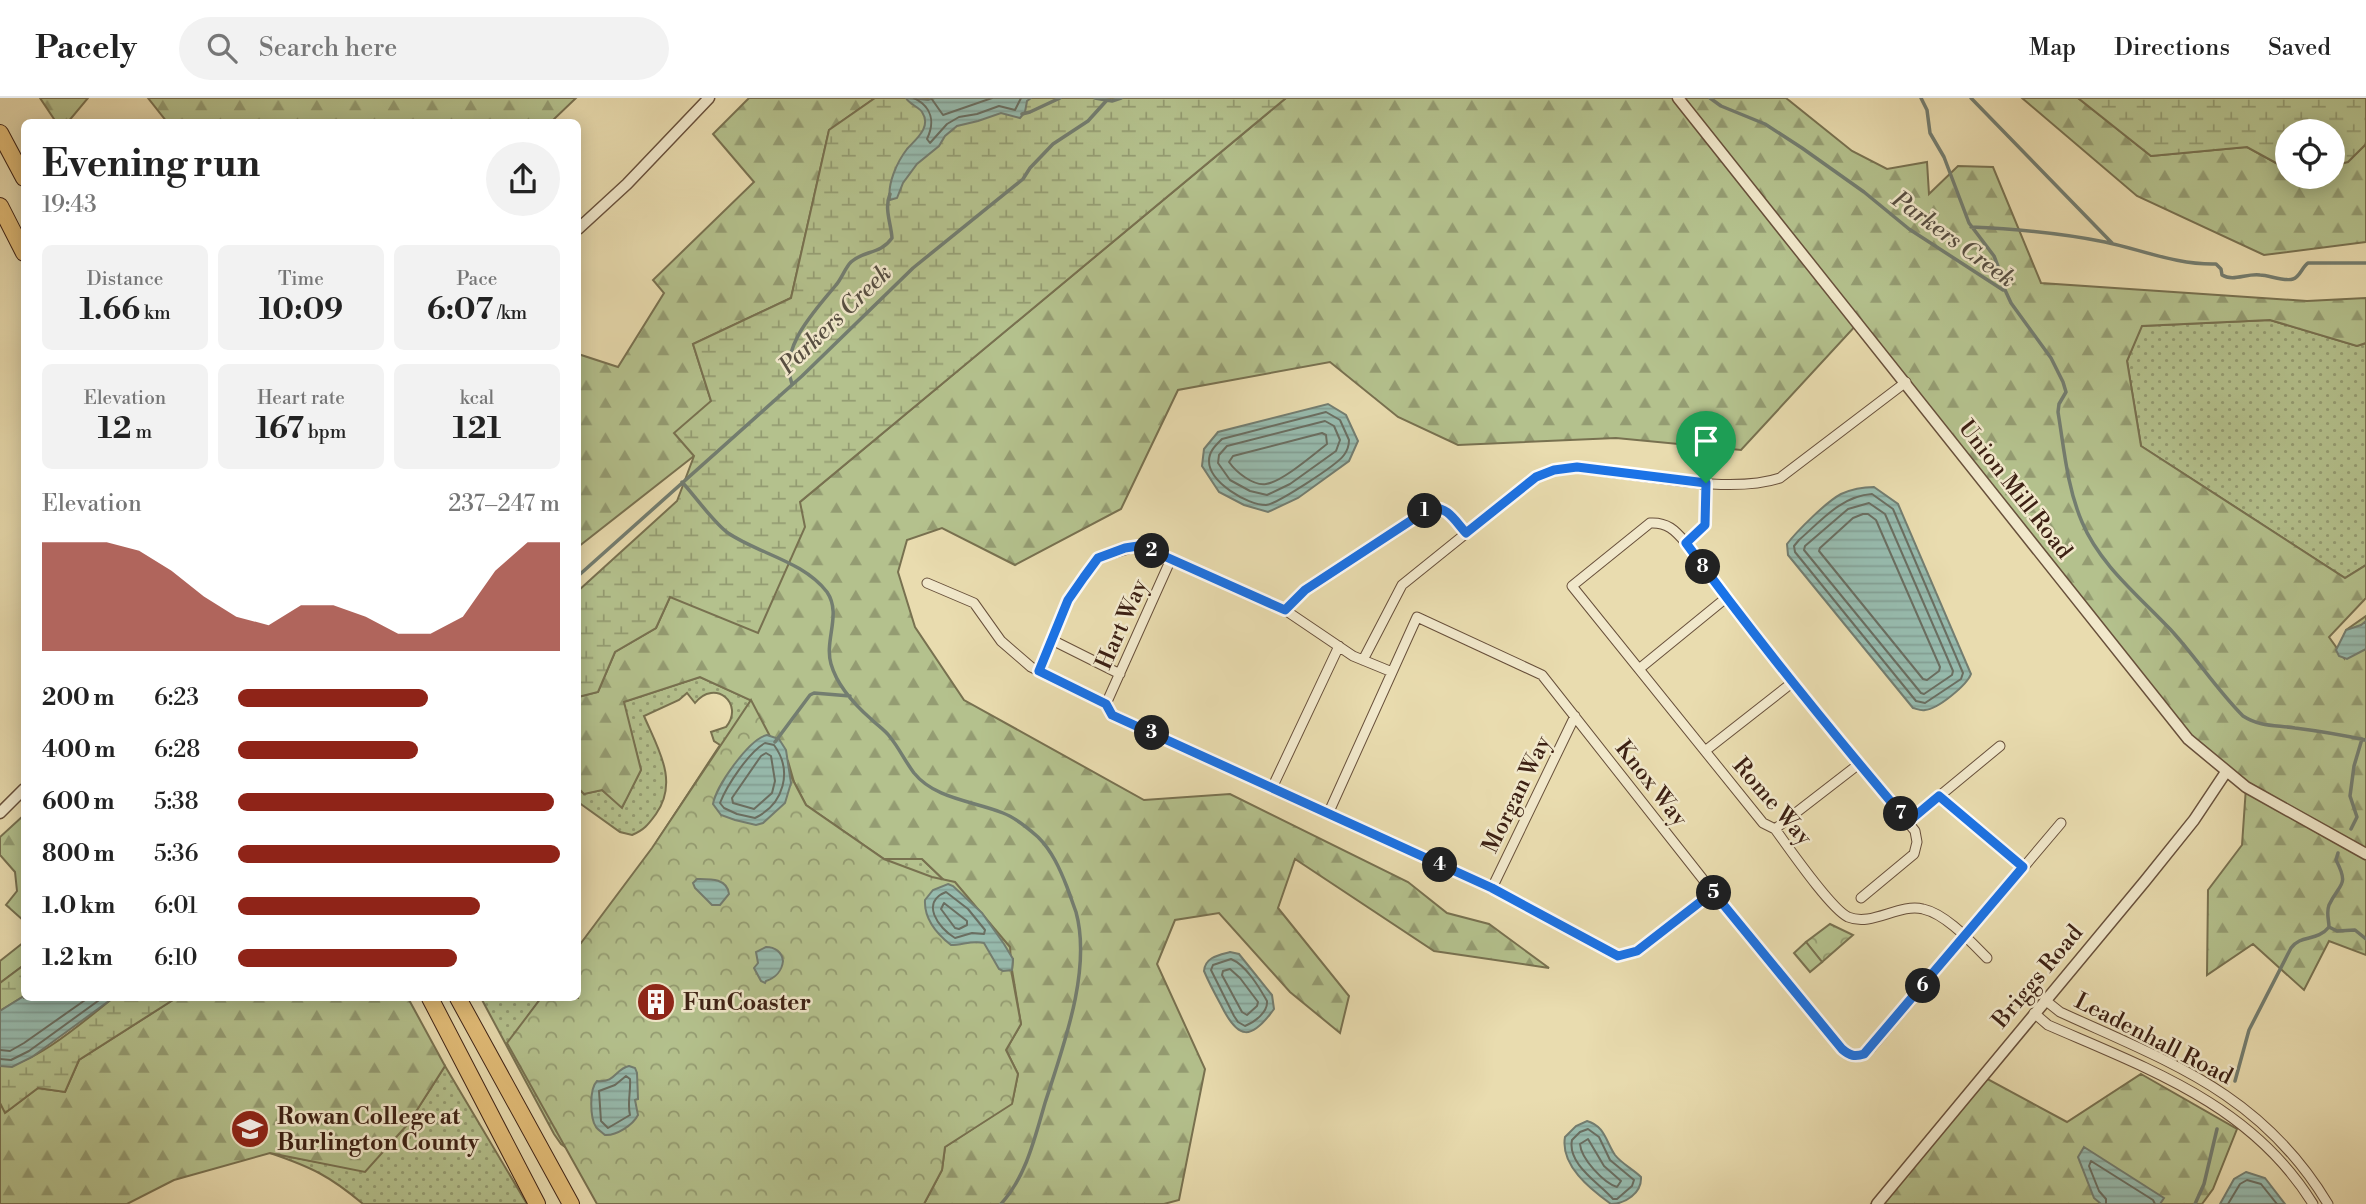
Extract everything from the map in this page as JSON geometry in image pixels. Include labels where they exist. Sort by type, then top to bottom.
[{"type":"highway","points":[[0,133],[21,172]]},
{"type":"highway","points":[[0,206],[21,247]]},
{"type":"highway","points":[[432,1001],[537,1204]]},
{"type":"highway","points":[[460,1001],[571,1204]]},
{"type":"street","points":[[581,226],[689,122],[709,98]]},
{"type":"street","name":"Union Mill Road","points":[[1678,98],[2188,739],[2246,788],[2366,854]]},
{"type":"street","points":[[1363,660],[1402,584],[1536,477],[1554,470],[1577,467],[1706,483],[1752,485],[1780,478],[1906,382]]},
{"type":"street","points":[[1706,483],[1705,525],[1686,543],[1726,598],[1915,831],[1917,842],[1914,854],[1861,898]]},
{"type":"street","points":[[1285,610],[1305,590],[1430,508],[1438,506],[1445,509],[1466,533]]},
{"type":"street","name":"Rome Way","points":[[1686,543],[1673,528],[1660,523],[1650,523],[1572,586],[1763,823],[1775,830],[1828,899],[1849,917],[1870,918],[1922,908],[1946,921],[1987,958]]},
{"type":"street","points":[[1039,671],[1068,600],[1098,558],[1138,546],[1285,610],[1363,660],[1392,672]]},
{"type":"street","name":"Hart Way","points":[[1106,704],[1171,559]]},
{"type":"street","points":[[927,583],[974,603],[1001,641],[1039,671],[1106,704],[1112,715],[1492,888],[1618,956],[1637,951],[1713,892]]},
{"type":"street","points":[[1639,669],[1726,598]]},
{"type":"street","name":"Knox Way","points":[[1328,814],[1417,617],[1542,675],[1713,892],[1848,1054],[1864,1054],[1871,1048],[1965,936]]},
{"type":"street","points":[[1052,640],[1119,674]]},
{"type":"street","points":[[1272,788],[1339,646]]},
{"type":"street","points":[[1705,751],[1793,682]]},
{"type":"street","name":"Morgan Way","points":[[1492,888],[1575,716]]},
{"type":"street","points":[[1908,822],[2000,747]]},
{"type":"street","points":[[1775,830],[1858,764]]},
{"type":"street","name":"Briggs Road","points":[[1877,1204],[2194,820],[2226,772]]},
{"type":"street","points":[[0,813],[21,792]]},
{"type":"street","points":[[1939,796],[2023,867]]},
{"type":"street","points":[[1965,936],[2061,823]]},
{"type":"street","name":"Leadenhall Road","points":[[2045,1000],[2060,1012],[2190,1072],[2229,1096],[2259,1119],[2286,1146],[2311,1175],[2328,1204]]},
{"type":"street","name":"Leadenhall Road","points":[[2034,1013],[2048,1025],[2166,1078],[2218,1107],[2267,1146],[2291,1172],[2313,1204]]},
{"type":"green space","points":[[40,98],[88,98],[70,119],[54,119]]},
{"type":"green space","points":[[148,98],[576,98],[554,119],[165,119]]},
{"type":"green space","points":[[749,98],[875,98],[829,130],[791,298],[693,344],[711,401],[694,456],[581,545],[581,355],[618,367],[664,293],[653,280],[754,182],[713,134]]},
{"type":"green space","points":[[875,98],[1286,98],[800,502],[805,527],[758,633],[670,597],[656,628],[615,652],[598,692],[581,696],[581,588],[677,501],[694,456],[674,433],[711,401],[693,344],[791,298],[829,130]]},
{"type":"green space","points":[[1286,98],[1786,98],[1852,151],[1887,169],[1927,162],[1929,194],[1958,166],[1993,167],[2041,283],[2307,301],[2366,298],[2366,343],[2357,346],[2270,320],[2142,326],[2127,361],[2141,446],[2345,578],[2366,565],[2366,598],[2329,637],[2344,658],[2346,630],[2366,616],[2366,955],[2329,941],[2304,990],[2253,944],[2207,975],[2208,890],[2242,845],[2246,787],[2208,759],[1858,323],[1741,450],[1616,438],[1458,445],[1398,417],[1330,362],[1178,390],[1121,509],[1015,565],[942,528],[907,540],[898,572],[915,627],[964,700],[1144,800],[1230,794],[1408,882],[1447,913],[1489,924],[1549,968],[1434,951],[1295,859],[1278,908],[1349,996],[1340,1033],[1290,992],[1219,913],[1175,920],[1157,964],[1205,1069],[1179,1200],[1164,1204],[924,1204],[942,1170],[945,1147],[1012,1103],[1018,1074],[1006,1050],[1021,1024],[1012,970],[1013,959],[948,884],[922,859],[884,859],[806,805],[794,782],[788,761],[767,735],[750,700],[700,677],[624,702],[641,770],[622,808],[602,790],[584,794],[581,791],[581,696],[598,692],[615,652],[656,628],[670,597],[800,502]]},
{"type":"green space","points":[[2022,98],[2078,98],[2151,156],[2247,147],[2275,162],[2275,189],[2345,189],[2345,162],[2366,144],[2366,242],[2264,255],[2137,196]]},
{"type":"green space","points":[[2078,98],[2366,98],[2366,144],[2348,162],[2345,163],[2345,119],[2275,119],[2275,162],[2247,147],[2151,156]]},
{"type":"green space","points":[[2270,320],[2357,346],[2366,343],[2366,565],[2345,578],[2141,446],[2127,361],[2141,326]]},
{"type":"green space","points":[[700,677],[751,700],[791,783],[790,771],[806,805],[884,859],[922,859],[948,884],[1003,971],[1012,970],[1021,1024],[657,841],[720,745],[714,741],[711,732],[726,727],[732,710],[730,703],[719,694],[703,696],[695,703],[687,693],[679,700],[644,716],[664,765],[666,789],[663,802],[643,829],[632,835],[620,832],[581,804],[581,791],[584,794],[602,790],[622,807],[641,770],[623,702]]},
{"type":"green space","points":[[751,700],[806,805],[884,859],[932,877],[955,882],[1010,947],[1021,1024],[1006,1050],[1018,1074],[1012,1104],[945,1147],[942,1170],[924,1204],[597,1204],[507,1043],[539,1001],[581,1001],[581,943],[652,848]]},
{"type":"green space","points":[[21,818],[21,918],[6,905],[17,891],[15,872],[0,855],[0,837]]},
{"type":"green space","points":[[1830,924],[1853,935],[1822,962],[1806,942]]},
{"type":"green space","points":[[1806,942],[1822,962],[1810,972],[1794,953]]},
{"type":"green space","points":[[21,944],[21,967],[0,983],[0,961]]},
{"type":"green space","points":[[21,967],[21,998],[0,1011],[0,983]]},
{"type":"green space","points":[[109,1001],[171,1001],[79,1060],[65,1092],[38,1088],[5,1113],[0,1103],[0,1066],[27,1059],[75,1029]]},
{"type":"green space","name":"Rowan College at Burlington County","points":[[171,1001],[410,1001],[445,1066],[408,1124],[365,1172],[270,1153],[174,1180],[127,1204],[0,1204],[0,1103],[6,1112],[38,1088],[65,1092],[79,1060]]},
{"type":"green space","points":[[483,1001],[539,1001],[528,1016],[572,1152],[561,1144]]},
{"type":"green space","points":[[445,1066],[527,1204],[363,1204],[320,1173],[270,1153],[365,1171],[408,1124]]},
{"type":"green space","points":[[2141,1074],[2237,1129],[2213,1189],[2202,1204],[1871,1204],[1982,1076],[2067,1122]]},
{"type":"water","points":[[906,98],[1031,98],[1020,118],[1001,113],[957,126],[945,136],[939,146],[917,164],[903,183],[897,198],[890,200],[891,180],[896,167],[922,132],[925,123],[922,112]]},
{"type":"water","points":[[1328,404],[1346,415],[1358,441],[1349,461],[1298,498],[1268,512],[1244,505],[1219,492],[1202,466],[1204,449],[1218,432]]},
{"type":"water","points":[[1874,487],[1898,504],[1971,674],[1951,696],[1931,709],[1913,708],[1788,555],[1787,544],[1828,503],[1849,491]]},
{"type":"water","points":[[2366,621],[2366,649],[2347,659],[2339,656],[2336,650],[2346,630]]},
{"type":"water","points":[[767,735],[779,739],[786,750],[791,783],[785,803],[763,823],[756,825],[721,815],[713,804],[720,786],[734,764],[751,745]]},
{"type":"water","points":[[697,879],[721,882],[729,894],[720,905],[712,905],[695,888],[693,883]]},
{"type":"water","points":[[948,884],[982,913],[1013,959],[1012,970],[999,969],[984,943],[951,945],[936,931],[929,919],[925,900],[933,890]]},
{"type":"water","points":[[766,947],[778,951],[783,961],[778,974],[765,983],[754,968],[758,963],[756,952]]},
{"type":"water","points":[[1230,952],[1239,954],[1272,995],[1274,1009],[1252,1031],[1245,1032],[1233,1025],[1204,971],[1210,960]]},
{"type":"water","points":[[21,998],[21,1001],[109,1001],[32,1057],[12,1067],[0,1066],[0,1011]]},
{"type":"water","points":[[629,1066],[635,1068],[637,1073],[638,1099],[635,1100],[638,1115],[624,1129],[605,1135],[596,1127],[593,1117],[591,1104],[594,1085],[597,1081],[612,1078]]},
{"type":"water","points":[[1587,1121],[1598,1127],[1615,1155],[1641,1177],[1636,1193],[1627,1200],[1611,1204],[1586,1184],[1572,1167],[1567,1157],[1565,1137],[1576,1126]]},
{"type":"water","points":[[2084,1147],[2164,1198],[2160,1204],[2101,1204],[2094,1198],[2078,1157]]},
{"type":"water","points":[[2246,1172],[2265,1178],[2285,1204],[2220,1204],[2234,1179]]},
{"type":"waterway","points":[[1022,114],[1060,98]]},
{"type":"waterway","name":"Parkers Creek","points":[[1095,98],[1112,101],[1121,98]]},
{"type":"waterway","name":"Parkers Creek","points":[[1710,98],[1721,106],[1765,124],[1802,148],[1864,192],[1909,229],[2003,290]]},
{"type":"waterway","name":"Parkers Creek","points":[[1921,98],[1927,110],[1930,133],[1944,157],[1969,223],[1994,256],[2000,279],[2011,303],[2051,358],[2063,382],[2066,392],[2058,412],[2069,481],[2082,522],[2099,552],[2121,579],[2170,629],[2243,716],[2262,724],[2366,740]]},
{"type":"waterway","points":[[1971,98],[2112,243]]},
{"type":"waterway","name":"Parkers Creek","points":[[581,573],[802,376],[913,268],[1023,179],[1053,144],[1088,121],[1107,100]]},
{"type":"waterway","points":[[792,384],[790,357],[809,318],[851,262],[877,250],[892,238],[888,211],[890,194]]},
{"type":"waterway","points":[[1971,227],[2038,232],[2105,242],[2174,260],[2216,264],[2222,275],[2231,278],[2264,275],[2289,280],[2297,276],[2308,263],[2366,263]]},
{"type":"waterway","points":[[682,482],[728,533],[793,565],[817,581],[827,592],[833,609],[829,655],[834,672],[853,701],[888,734],[914,773],[943,794],[1017,820],[1043,842],[1061,874],[1076,912],[1080,935],[1078,983],[1067,1033],[1029,1156],[1017,1182],[1001,1204]]},
{"type":"waterway","points":[[775,742],[810,695],[850,696]]},
{"type":"waterway","points":[[2351,829],[2357,817],[2350,796],[2354,766],[2362,739]]},
{"type":"waterway","points":[[2329,927],[2328,908],[2343,880],[2336,860],[2338,853]]},
{"type":"waterway","points":[[2329,927],[2337,931],[2355,930],[2366,939]]},
{"type":"waterway","points":[[2235,1081],[2249,1030],[2291,948],[2299,941],[2319,935],[2329,927]]},
{"type":"waterway","points":[[2195,1204],[2204,1184],[2217,1129]]},
{"type":"place","name":"FunCoaster","points":[[656,1002]]},
{"type":"place","name":"Rowan College at Burlington County","points":[[250,1129]]},
{"type":"route","points":[[1577,467],[1706,483],[1705,525],[1686,543],[1726,598],[1858,764],[1908,822],[1939,796],[2023,867],[1864,1054],[1856,1056],[1842,1049],[1713,892],[1637,951],[1618,956],[1492,888],[1112,715],[1106,704],[1039,671],[1068,600],[1084,577],[1098,558],[1125,548],[1138,546],[1155,552],[1285,610],[1305,590],[1430,508],[1438,506],[1445,509],[1466,533],[1536,477],[1554,470],[1577,467]]}]
